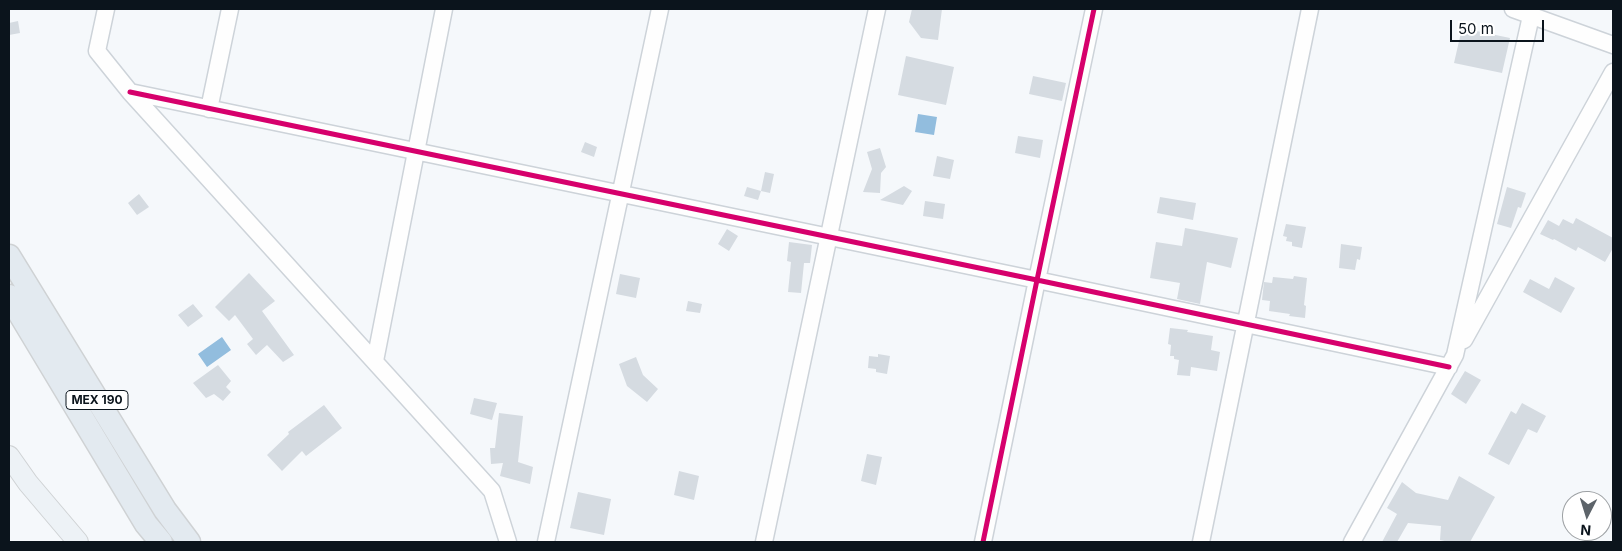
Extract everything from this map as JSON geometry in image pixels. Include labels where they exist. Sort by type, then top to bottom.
[{"type":"highway","name":"MEX 190","points":[[9,256],[165,510],[189,542]]},
{"type":"highway","name":"MEX 190","points":[[9,296],[146,524],[161,542]]},
{"type":"main road","points":[[9,456],[28,483],[78,542]]},
{"type":"street","points":[[106,9],[98,51],[130,92],[492,491],[508,542]]},
{"type":"street","points":[[209,109],[230,9]]},
{"type":"street","points":[[375,361],[444,9]]},
{"type":"street","points":[[546,542],[660,9]]},
{"type":"street","points":[[764,542],[877,9]]},
{"type":"street","points":[[983,542],[1094,9]]},
{"type":"street","points":[[1201,542],[1310,9]]},
{"type":"street","points":[[1513,9],[1613,44]]},
{"type":"street","points":[[1452,361],[1531,16]]},
{"type":"street","points":[[1352,542],[1613,72]]},
{"type":"street","points":[[130,92],[1246,324],[1452,361]]},
{"type":"water","points":[[918,114],[937,117],[934,135],[915,132]]},
{"type":"water","points":[[222,337],[231,350],[207,367],[198,354]]},
{"type":"building","points":[[912,9],[942,9],[938,40],[921,38],[909,22]]},
{"type":"building","points":[[18,21],[20,33],[9,35],[9,23]]},
{"type":"building","points":[[1462,28],[1510,38],[1502,73],[1454,63]]},
{"type":"building","points":[[906,56],[954,67],[946,105],[898,95]]},
{"type":"building","points":[[1033,76],[1066,83],[1062,101],[1029,94]]},
{"type":"building","points":[[1018,136],[1043,140],[1040,158],[1015,153]]},
{"type":"building","points":[[585,142],[597,147],[594,157],[581,152]]},
{"type":"building","points":[[880,148],[886,167],[881,173],[880,193],[863,192],[872,169],[867,152]]},
{"type":"building","points":[[937,156],[954,160],[950,179],[933,176]]},
{"type":"building","points":[[765,172],[774,174],[770,193],[761,191]]},
{"type":"building","points":[[904,186],[912,191],[903,205],[880,200]]},
{"type":"building","points":[[747,187],[761,191],[758,200],[744,196]]},
{"type":"building","points":[[1507,187],[1526,193],[1521,208],[1518,207],[1511,228],[1497,224]]},
{"type":"building","points":[[139,194],[149,207],[137,215],[128,203]]},
{"type":"building","points":[[1160,197],[1196,203],[1193,220],[1157,213]]},
{"type":"building","points":[[925,201],[945,204],[943,219],[923,216]]},
{"type":"building","points":[[1576,218],[1613,238],[1613,248],[1605,262],[1578,247],[1576,251],[1540,234],[1548,220],[1559,226],[1563,219],[1573,224]]},
{"type":"building","points":[[1286,224],[1306,227],[1302,248],[1292,246],[1292,242],[1286,241],[1287,237],[1283,236]]},
{"type":"building","points":[[1185,228],[1238,238],[1231,268],[1207,262],[1200,304],[1177,299],[1180,283],[1150,278],[1156,242],[1182,246]]},
{"type":"building","points":[[727,229],[738,236],[729,251],[718,244]]},
{"type":"building","points":[[789,242],[812,245],[810,263],[804,263],[801,293],[788,292],[791,262],[787,261]]},
{"type":"building","points":[[1341,244],[1362,247],[1360,260],[1357,259],[1355,270],[1339,268]]},
{"type":"building","points":[[249,273],[275,301],[262,311],[294,355],[283,362],[267,345],[256,355],[247,344],[253,339],[235,315],[229,321],[215,307]]},
{"type":"building","points":[[620,274],[640,278],[636,298],[616,294]]},
{"type":"building","points":[[1294,276],[1307,278],[1304,305],[1306,306],[1305,318],[1269,311],[1270,301],[1262,300],[1264,282],[1272,283],[1273,277],[1293,279]]},
{"type":"building","points":[[1555,277],[1575,288],[1561,313],[1523,292],[1530,279],[1549,289]]},
{"type":"building","points":[[688,301],[702,304],[700,313],[686,311]]},
{"type":"building","points":[[193,304],[203,316],[188,327],[178,315]]},
{"type":"building","points":[[1170,328],[1213,336],[1211,350],[1220,352],[1217,371],[1191,367],[1190,376],[1177,375],[1179,360],[1174,359],[1174,356],[1170,356],[1171,345],[1168,344]]},
{"type":"building","points":[[878,354],[890,356],[887,374],[868,368],[869,356],[878,357]]},
{"type":"building","points":[[636,357],[643,375],[658,389],[647,402],[627,386],[619,364]]},
{"type":"building","points":[[218,365],[231,381],[226,387],[231,392],[223,401],[214,394],[206,398],[193,383]]},
{"type":"building","points":[[1465,371],[1481,380],[1466,404],[1451,394]]},
{"type":"building","points":[[474,398],[497,403],[492,420],[470,414]]},
{"type":"building","points":[[1522,403],[1546,416],[1537,433],[1528,429],[1509,465],[1488,454],[1511,411],[1516,414]]},
{"type":"building","points":[[324,405],[342,428],[306,456],[302,451],[282,471],[267,455],[289,434],[288,432]]},
{"type":"building","points":[[499,413],[523,416],[518,462],[533,467],[530,484],[500,476],[503,463],[491,464],[490,448],[495,448]]},
{"type":"building","points":[[867,454],[882,457],[876,485],[861,481]]},
{"type":"building","points":[[679,471],[699,476],[694,500],[674,495]]},
{"type":"building","points":[[1459,476],[1495,497],[1470,542],[1440,540],[1441,526],[1408,523],[1397,542],[1382,542],[1397,514],[1387,508],[1402,482],[1416,493],[1448,500]]},
{"type":"building","points":[[578,492],[611,499],[604,535],[570,528]]},
{"type":"cycle path","points":[[130,92],[1037,280],[1094,9]]},
{"type":"cycle path","points":[[983,542],[1037,280],[1449,367]]}]
